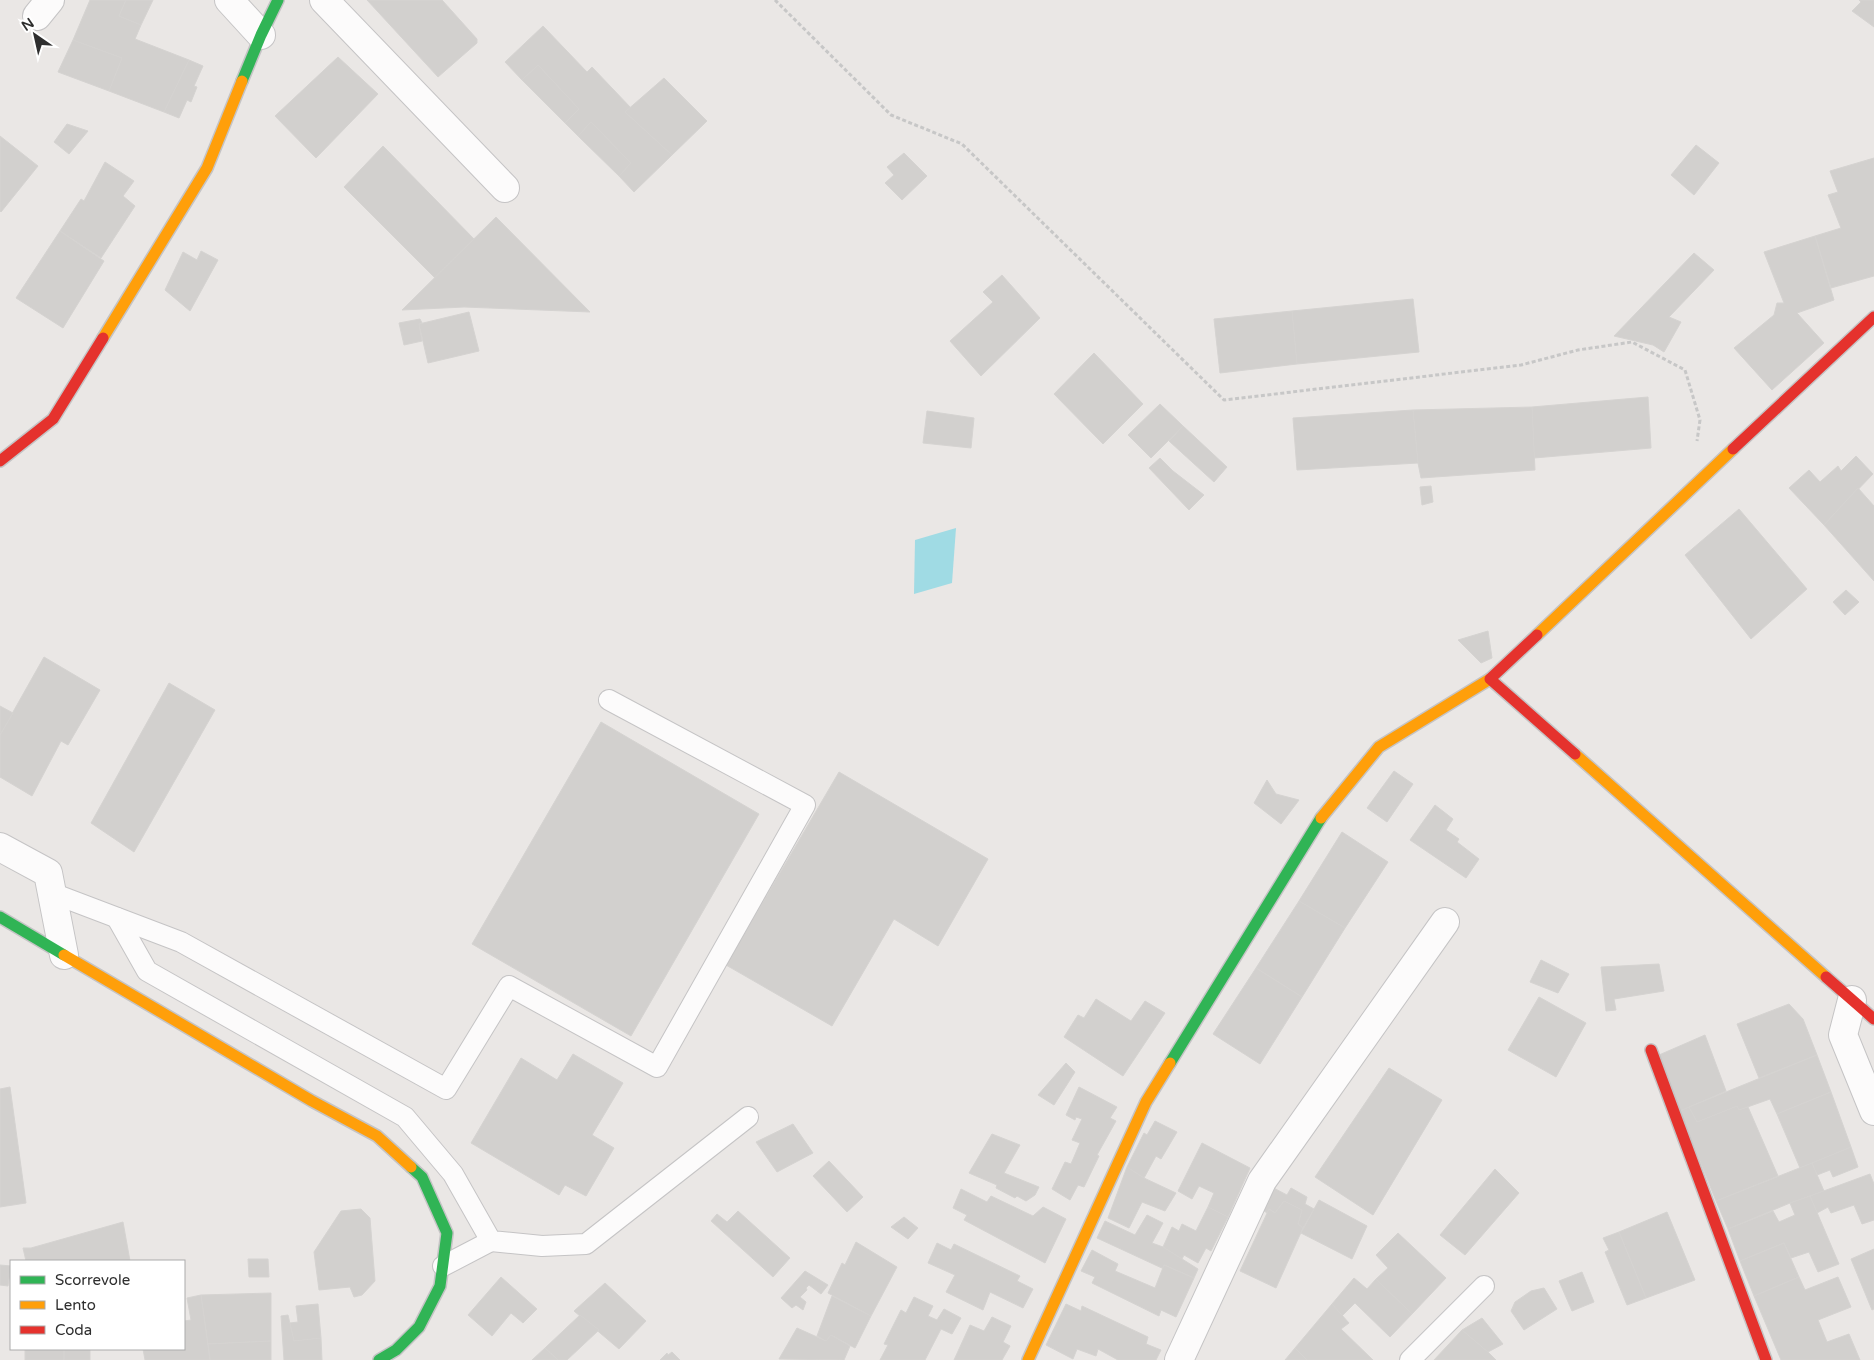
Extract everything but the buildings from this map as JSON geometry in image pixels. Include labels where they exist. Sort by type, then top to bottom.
[{"type":"street","points":[[228,0],[261,35]]},
{"type":"street","points":[[0,461],[53,419],[207,168],[261,35],[278,0]]},
{"type":"street","points":[[324,0],[505,188]]},
{"type":"street","points":[[1028,1360],[1146,1102],[1322,816],[1380,747],[1490,679],[1874,317]]},
{"type":"street","points":[[1490,679],[1874,1019]]},
{"type":"street","points":[[0,847],[48,873],[64,955]]},
{"type":"street","points":[[0,918],[312,1102],[378,1136],[422,1176],[447,1234],[440,1286],[419,1327],[399,1353],[379,1360]]},
{"type":"street","points":[[1179,1360],[1262,1181],[1445,922]]},
{"type":"street","points":[[1852,1000],[1843,1035],[1874,1111]]},
{"type":"street","points":[[1650,1050],[1766,1360]]},
{"type":"lane","points":[[52,894],[181,942],[446,1089],[509,986],[657,1067],[805,805],[608,700]]},
{"type":"lane","points":[[117,918],[146,971],[405,1117],[453,1174],[491,1241]]},
{"type":"lane","points":[[443,1266],[491,1241],[542,1246],[586,1244],[748,1117]]},
{"type":"lane","points":[[1410,1360],[1484,1286]]},
{"type":"path","points":[[775,0],[891,116],[962,144],[1224,400],[1521,365],[1578,350],[1632,342],[1685,370],[1700,420],[1692,489]]},
{"type":"water","points":[[956,528],[952,583],[914,594],[915,540]]},
{"type":"traffic: fast","points":[[242,81],[278,0]]},
{"type":"traffic: fast","points":[[1170,1063],[1321,818]]},
{"type":"traffic: fast","points":[[0,917],[64,955]]},
{"type":"traffic: fast","points":[[379,1360],[396,1350],[419,1327],[440,1286],[447,1233],[422,1177],[411,1167]]},
{"type":"traffic: slow","points":[[103,338],[207,168],[242,81]]},
{"type":"traffic: slow","points":[[1537,635],[1733,449]]},
{"type":"traffic: slow","points":[[1321,818],[1379,747],[1490,679]]},
{"type":"traffic: slow","points":[[1575,754],[1826,977]]},
{"type":"traffic: slow","points":[[64,955],[312,1101],[377,1136],[411,1167]]},
{"type":"traffic: slow","points":[[1028,1360],[1146,1102],[1170,1063]]},
{"type":"traffic: jam","points":[[1733,449],[1874,317]]},
{"type":"traffic: jam","points":[[0,461],[53,419],[103,338]]},
{"type":"traffic: jam","points":[[1537,635],[1490,679],[1575,754]]},
{"type":"traffic: jam","points":[[1826,977],[1874,1019]]},
{"type":"traffic: jam","points":[[1651,1050],[1766,1360]]}]
